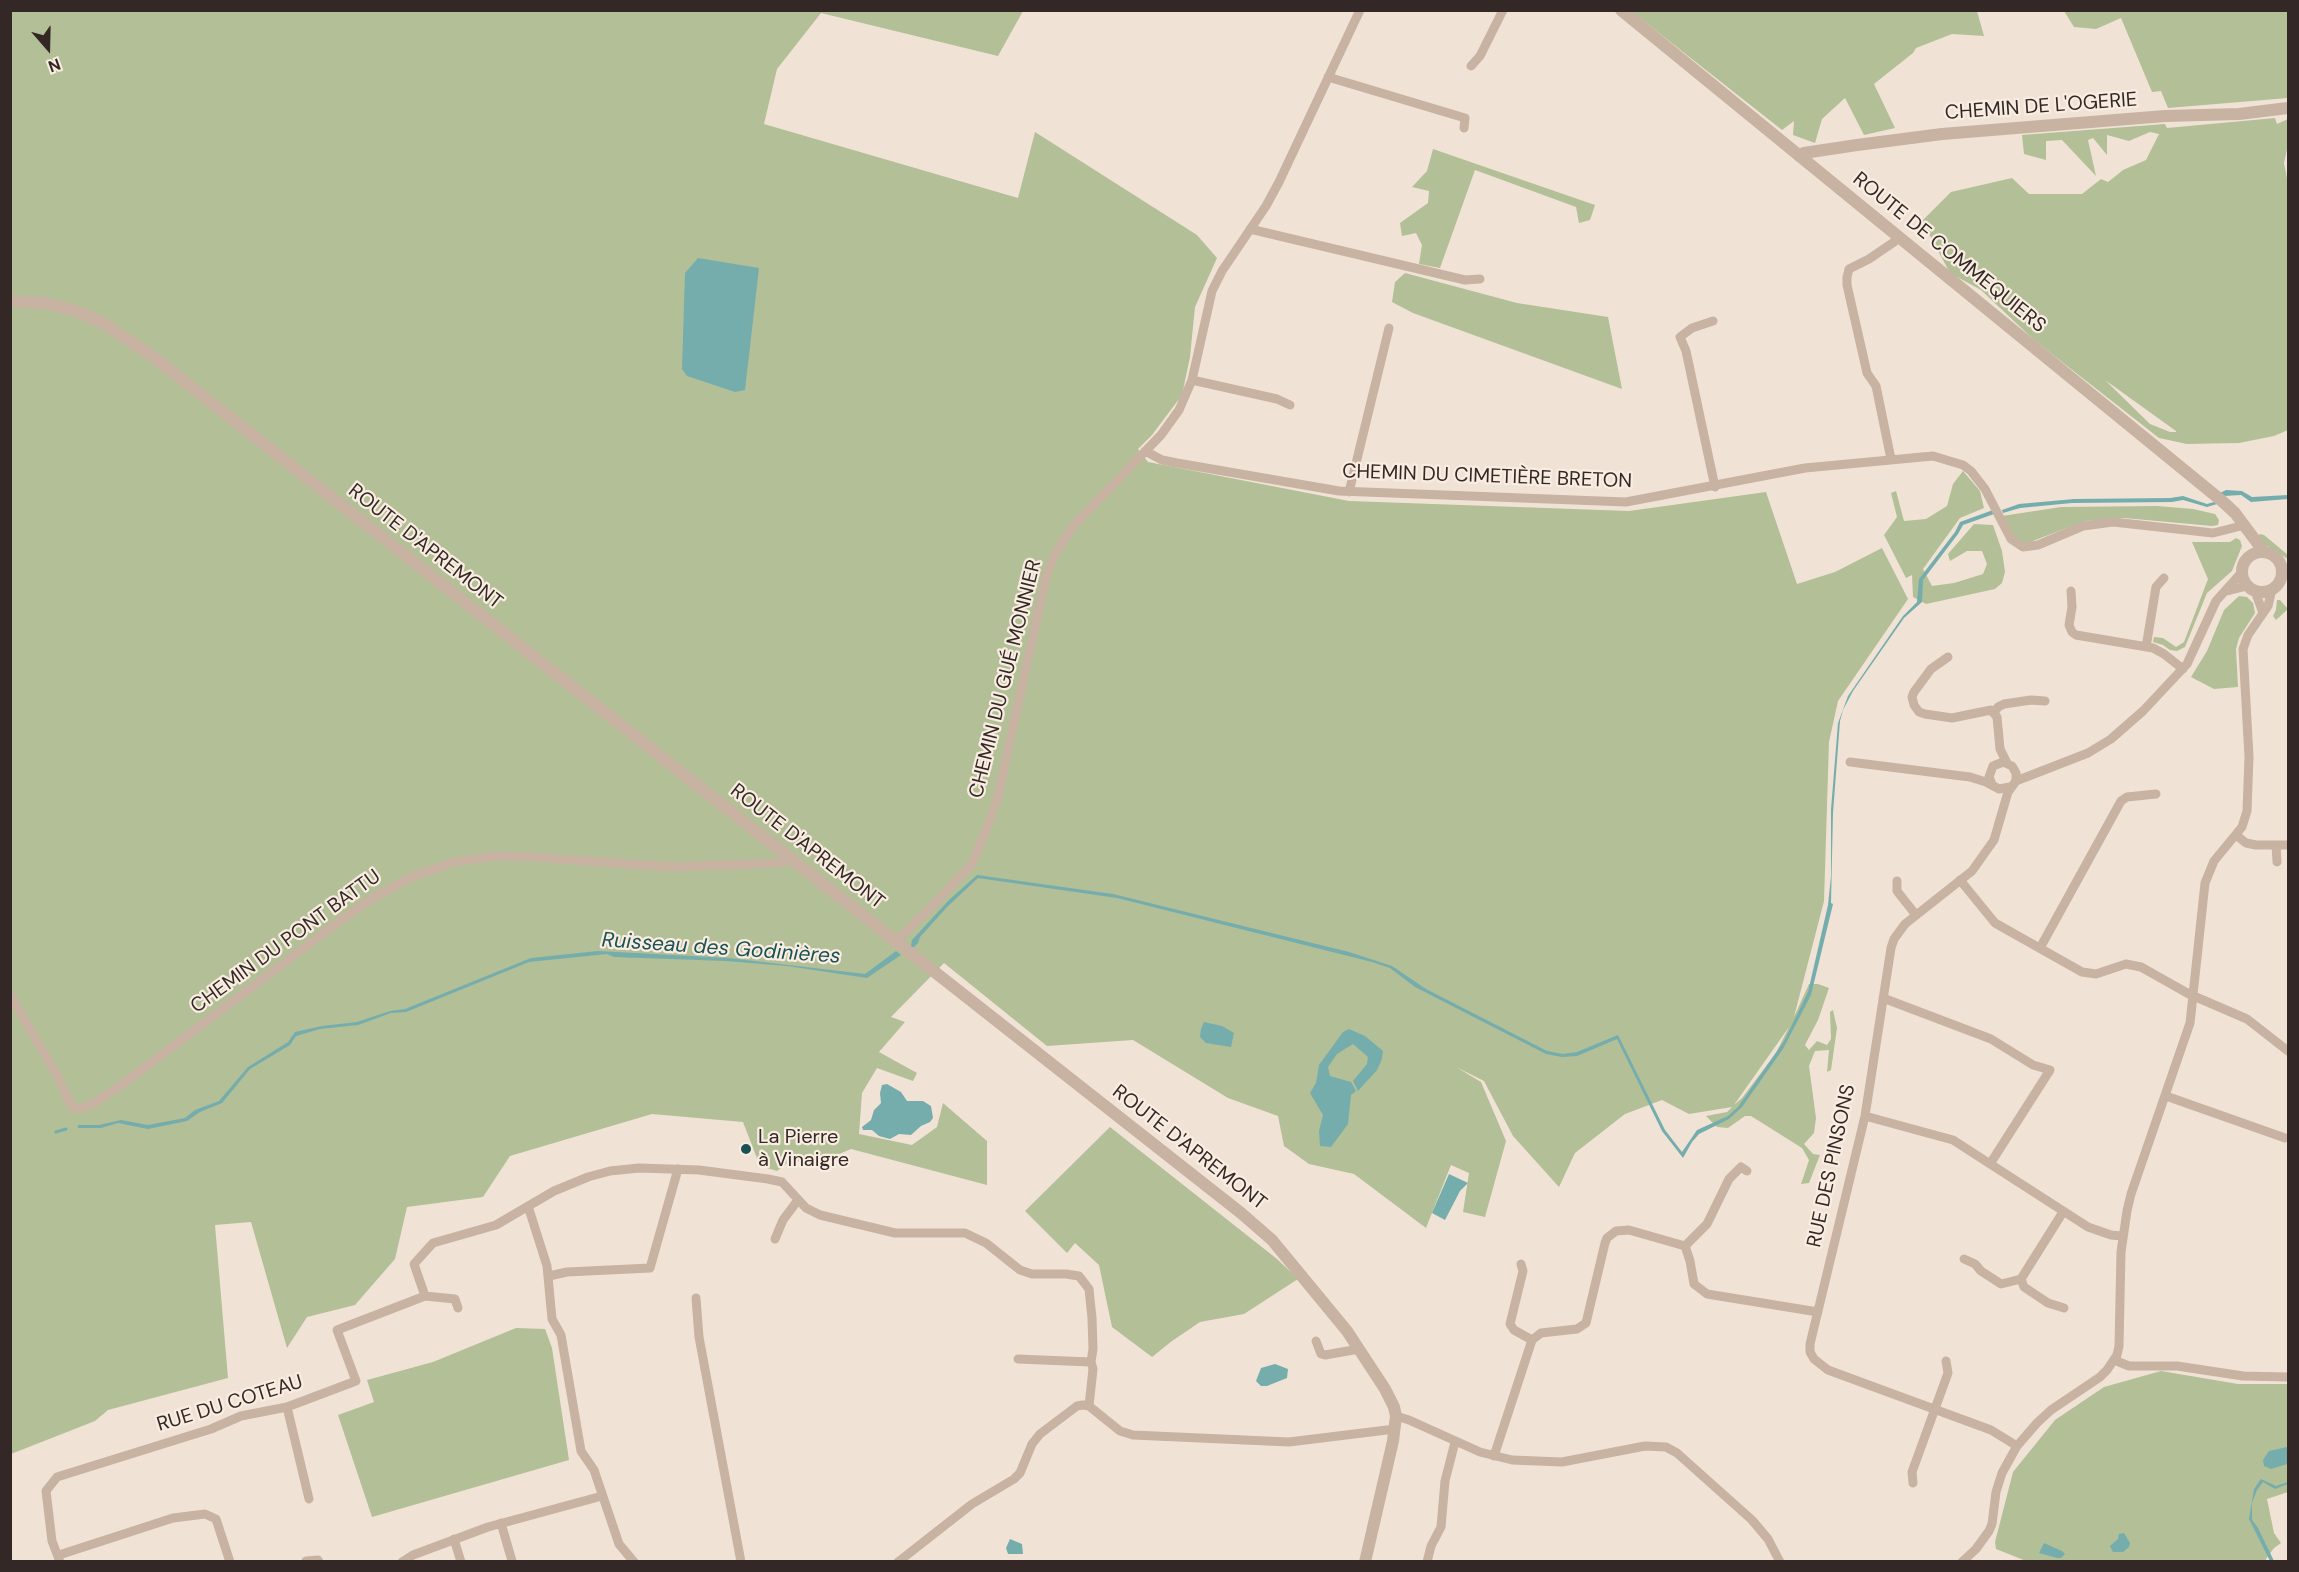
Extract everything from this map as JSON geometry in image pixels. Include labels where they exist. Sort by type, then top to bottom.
[{"type":"street","name":"CHEMIN DU GUÉ MONNIER","points":[[895,942],[971,865],[997,800],[1046,577],[1054,556],[1073,526],[1172,421],[1186,397],[1212,291],[1222,271],[1279,182],[1360,10]]},
{"type":"street","points":[[1471,66],[1480,56],[1503,10]]},
{"type":"street","name":"ROUTE DE COMMEQUIERS","points":[[1621,10],[2214,494],[2235,513],[2264,552]]},
{"type":"street","points":[[1328,77],[1465,118],[1464,129]]},
{"type":"street","name":"CHEMIN DE L'OGERIE","points":[[1799,156],[1804,153],[1942,134],[2165,116],[2239,114],[2289,108]]},
{"type":"street","points":[[1250,230],[1465,279],[1480,279]]},
{"type":"street","points":[[1891,459],[1876,386],[1867,373],[1847,277],[1849,269],[1894,242],[1897,236]]},
{"type":"street","name":"ROUTE D'APREMONT","points":[[10,301],[45,303],[76,311],[103,323],[132,342],[1256,1226],[1290,1260],[1359,1349],[1385,1389],[1395,1423]]},
{"type":"street","points":[[1713,321],[1692,328],[1680,338],[1686,351],[1715,487]]},
{"type":"street","points":[[1349,492],[1389,328]]},
{"type":"street","points":[[1192,380],[1277,399],[1290,405]]},
{"type":"street","name":"CHEMIN DU CIMETIÈRE BRETON","points":[[1145,451],[1162,460],[1349,492],[1626,502],[1715,487],[1805,468],[1933,456],[1963,465],[1979,480],[2011,539],[2023,547],[2038,545],[2083,526],[2113,522],[2213,533],[2246,528]]},
{"type":"street","points":[[2246,528],[2248,557]]},
{"type":"street","points":[[1850,762],[1970,777],[1995,787],[2013,784],[2034,772],[2074,759],[2111,739],[2143,711],[2183,669],[2191,657],[2216,601],[2242,572],[2248,557],[2264,552],[2283,561],[2281,582],[2263,612],[2262,618],[2248,635],[2243,649],[2249,757],[2246,819],[2214,861],[2205,883],[2187,1038],[2131,1194],[2122,1236],[2119,1346],[2114,1360],[2100,1377],[2037,1423],[2017,1446],[2002,1473],[1989,1531],[1976,1549],[1962,1562]]},
{"type":"street","points":[[2242,572],[2263,612]]},
{"type":"street","points":[[2146,647],[2156,587],[2164,578]]},
{"type":"street","points":[[2227,591],[2251,589],[2261,592],[2281,582]]},
{"type":"street","points":[[2071,591],[2072,607],[2069,625],[2076,635],[2159,651],[2183,669]]},
{"type":"street","points":[[1948,657],[1930,669],[1914,692],[1912,701],[1916,710],[1925,714],[1953,718],[1985,710],[1994,712]]},
{"type":"street","points":[[1994,712],[2004,704],[2031,700],[2045,701]]},
{"type":"street","points":[[1970,777],[1989,773],[1996,764],[2000,749],[1994,712]]},
{"type":"street","points":[[2000,749],[2011,766],[2013,784]]},
{"type":"street","points":[[1996,764],[2034,772]]},
{"type":"street","points":[[1989,773],[2004,802]]},
{"type":"street","name":"RUE DES PINSONS","points":[[2013,784],[2004,802],[1994,840],[1978,863],[1905,924],[1894,939],[1864,1116],[1810,1352],[1820,1365],[1991,1430],[2017,1446]]},
{"type":"street","points":[[2040,948],[2121,801],[2127,797],[2156,794]]},
{"type":"street","points":[[2236,835],[2246,843],[2289,845]]},
{"type":"street","points":[[2276,845],[2277,862]]},
{"type":"street","name":"CHEMIN DU PONT BATTU","points":[[10,995],[74,1108],[92,1105],[341,920],[373,898],[411,877],[454,862],[498,856],[671,867],[774,863],[785,862],[789,858]]},
{"type":"street","points":[[1960,880],[1995,923],[2088,974],[2096,974],[2119,965],[2134,964],[2193,996],[2247,1019],[2289,1051]]},
{"type":"street","points":[[1897,881],[1897,891],[1916,915]]},
{"type":"street","points":[[1883,998],[1991,1039],[2033,1065],[2050,1070],[1990,1164]]},
{"type":"street","points":[[2166,1096],[2285,1138]]},
{"type":"street","points":[[1864,1116],[1953,1140],[2088,1227],[2111,1235],[2122,1236]]},
{"type":"street","points":[[1685,1246],[1707,1224],[1729,1179],[1741,1167],[1747,1171]]},
{"type":"street","points":[[425,1296],[414,1264],[433,1243],[496,1225],[571,1184],[610,1171],[639,1168],[678,1169],[768,1179],[782,1182],[806,1208],[820,1215],[895,1233],[954,1232],[975,1236],[1020,1270],[1032,1274],[1079,1276],[1089,1289],[1093,1349],[1089,1406]]},
{"type":"street","points":[[549,1276],[567,1272],[650,1268],[678,1169]]},
{"type":"street","points":[[775,1239],[783,1220],[798,1200]]},
{"type":"street","points":[[528,1206],[549,1276],[552,1319],[561,1335],[581,1450],[594,1470],[619,1544],[634,1562]]},
{"type":"street","points":[[1964,1259],[1975,1264],[2001,1284],[2021,1279],[2063,1212]]},
{"type":"street","points":[[1494,1456],[1532,1340],[1541,1333],[1577,1329],[1586,1323],[1605,1243],[1611,1234],[1623,1229],[1685,1246]]},
{"type":"street","points":[[1685,1246],[1694,1284],[1707,1294],[1818,1312]]},
{"type":"street","points":[[1521,1264],[1523,1271],[1510,1324],[1514,1330],[1532,1340]]},
{"type":"street","points":[[2021,1279],[2024,1287],[2048,1303],[2064,1308]]},
{"type":"street","name":"RUE DU COTEAU","points":[[60,1558],[52,1540],[46,1491],[57,1477],[211,1429],[241,1416],[287,1407],[356,1381],[337,1330],[425,1296],[455,1299],[458,1308]]},
{"type":"street","points":[[696,1298],[699,1337],[741,1562]]},
{"type":"street","points":[[1316,1341],[1321,1354],[1325,1355],[1359,1349]]},
{"type":"street","points":[[1018,1359],[1091,1362]]},
{"type":"street","points":[[2114,1360],[2129,1366],[2177,1366],[2243,1376],[2289,1377]]},
{"type":"street","points":[[1913,1483],[1912,1472],[1948,1373],[1946,1361]]},
{"type":"street","points":[[898,1562],[962,1511],[1014,1479],[1020,1473],[1032,1444],[1050,1426],[1077,1406],[1089,1406],[1120,1431],[1133,1435],[1289,1442],[1409,1420],[1455,1442],[1494,1456],[1549,1463],[1645,1446],[1666,1448],[1685,1460],[1752,1520],[1768,1539],[1780,1562]]},
{"type":"street","points":[[287,1407],[309,1499]]},
{"type":"street","points":[[1365,1562],[1395,1423]]},
{"type":"street","points":[[1427,1562],[1431,1546],[1441,1527],[1445,1481],[1455,1442]]},
{"type":"street","points":[[402,1562],[413,1555],[501,1523],[602,1496]]},
{"type":"street","points":[[60,1558],[174,1518],[205,1514],[216,1519],[230,1562]]},
{"type":"street","points":[[501,1523],[512,1561]]},
{"type":"street","points":[[454,1539],[461,1562]]},
{"type":"street","points":[[306,1560],[318,1560],[319,1562]]},
{"type":"green space","points":[[11,11],[1023,11],[998,56],[821,13],[777,69],[764,124],[1018,198],[1035,132],[1197,235],[1217,258],[1195,307],[1190,357],[1182,395],[1152,435],[1138,449],[1148,462],[1349,501],[1629,511],[1766,492],[1797,584],[1835,572],[1882,548],[1908,599],[1838,701],[1829,742],[1824,901],[1794,1017],[1809,984],[1829,988],[1818,1020],[1805,1045],[1809,1050],[1817,1041],[1827,1045],[1831,1039],[1830,1012],[1833,1010],[1837,1028],[1831,1070],[1827,1072],[1829,1050],[1815,1051],[1809,1066],[1816,1118],[1814,1133],[1804,1144],[1813,1154],[1820,1155],[1809,1183],[1801,1184],[1809,1160],[1802,1148],[1751,1116],[1745,1116],[1728,1128],[1717,1127],[1706,1116],[1727,1112],[1732,1107],[1689,1114],[1662,1100],[1625,1114],[1575,1153],[1559,1187],[1513,1136],[1484,1081],[1456,1067],[1481,1082],[1506,1141],[1485,1217],[1463,1212],[1469,1173],[1451,1165],[1426,1228],[1354,1174],[1309,1164],[1284,1146],[1278,1116],[1228,1098],[1133,1040],[1047,1046],[944,963],[891,1017],[905,1022],[879,1052],[917,1073],[913,1081],[877,1068],[862,1093],[859,1134],[912,1145],[937,1127],[943,1103],[987,1141],[987,1185],[851,1149],[820,1162],[790,1161],[777,1171],[760,1166],[743,1122],[652,1114],[510,1156],[483,1197],[407,1207],[395,1259],[355,1305],[307,1317],[287,1348],[251,1222],[215,1225],[228,1378],[108,1410],[95,1421],[11,1454]],"holes":[[[1789,1027],[1776,1053],[1742,1098],[1734,1105]]]},
{"type":"green space","points":[[1631,11],[1977,11],[1984,36],[1952,34],[1916,48],[1913,53],[1874,84],[1895,128],[1864,135],[1845,98],[1822,119],[1815,143],[1793,135],[1794,121],[1782,130]]},
{"type":"green space","points":[[2064,11],[2288,11],[2288,98],[2168,108],[2161,91],[2152,92],[2121,18],[2096,29],[2074,27]]},
{"type":"green space","points":[[2275,118],[2277,124],[2288,119],[2288,145],[2284,163],[2288,183],[2288,430],[2274,436],[2239,443],[2187,444],[2159,438],[2034,340],[1981,290],[1950,273],[1922,221],[1951,192],[2012,178],[2029,194],[2082,194],[2101,179],[2108,182],[2123,170],[2146,160],[2159,134],[2150,132],[2129,141],[2107,135],[2107,155],[2093,138],[2088,140],[2096,176],[2062,140],[2046,141],[2046,160],[2024,154],[2022,135],[2165,124],[2167,128]],"holes":[[[2105,380],[2176,431],[2170,432],[2150,424]]]},
{"type":"green space","points":[[1433,149],[1595,205],[1590,220],[1579,223],[1576,207],[1475,170],[1440,268],[1419,264],[1422,245],[1416,233],[1402,236],[1400,223],[1428,203],[1429,191],[1412,187],[1427,171]]},
{"type":"green space","points":[[1405,273],[1517,303],[1608,317],[1622,389],[1413,313],[1392,302],[1395,282]]},
{"type":"green space","points":[[1963,471],[1980,491],[1984,508],[1960,518],[1923,569],[1932,586],[1954,583],[1983,574],[1987,564],[1982,551],[1967,551],[1950,561],[1948,554],[1974,524],[1993,525],[2002,551],[2005,572],[2002,583],[1995,589],[1926,604],[1913,597],[1912,575],[1906,578],[1884,535],[1897,517],[1891,493],[1896,491],[1904,521],[1926,519],[1947,506],[1953,484]]},
{"type":"green space","points":[[2157,506],[2193,509],[2215,514],[2219,520],[2218,525],[2124,518],[2085,521],[2025,544],[2015,540],[2002,516],[2061,507]]},
{"type":"green space","points":[[2260,534],[2288,555],[2288,559],[2264,544],[2258,536]]},
{"type":"green space","points":[[2236,538],[2240,540],[2242,546],[2232,571],[2207,593],[2185,647],[2177,651],[2170,650],[2153,642],[2154,637],[2163,638],[2176,647],[2184,642],[2208,579],[2192,542],[2230,542]]},
{"type":"green space","points":[[2239,596],[2247,597],[2253,603],[2255,613],[2239,638],[2236,649],[2238,687],[2214,689],[2191,677],[2207,651],[2224,610]]},
{"type":"green space","points":[[2277,600],[2280,600],[2288,609],[2276,620],[2273,616]]},
{"type":"green space","points":[[1110,1127],[1277,1259],[1298,1279],[1244,1314],[1200,1322],[1152,1357],[1112,1327],[1099,1265],[1075,1243],[1067,1253],[1025,1211]]},
{"type":"green space","points":[[516,1328],[545,1329],[552,1348],[569,1460],[372,1517],[338,1415],[374,1402],[367,1380],[433,1362]]},
{"type":"green space","points":[[2161,1371],[2238,1384],[2288,1384],[2288,1492],[2267,1499],[2274,1533],[2281,1543],[2274,1548],[2266,1561],[2026,1561],[1996,1549],[1995,1542],[2013,1472],[2055,1420],[2104,1387]]},
{"type":"water","points":[[698,258],[759,268],[745,390],[735,392],[687,376],[682,369],[685,273]]},
{"type":"water","points":[[2226,490],[2242,491],[2252,497],[2288,495],[2288,499],[2251,502],[2241,495],[2224,496],[2220,493]]},
{"type":"water","points":[[2183,496],[2207,504],[2214,502],[2217,504],[2207,507],[2183,500],[2072,503],[2020,508],[2003,513],[2002,510],[2019,504],[2074,499]]},
{"type":"water","points":[[1993,510],[1994,514],[1963,525],[1923,580],[1922,602],[1904,618],[1853,691],[1843,710],[1840,721],[1833,813],[1831,903],[1833,904],[1811,995],[1783,1049],[1742,1107],[1729,1119],[1699,1134],[1683,1158],[1662,1131],[1617,1039],[1577,1056],[1562,1057],[1546,1054],[1415,987],[1390,968],[1372,962],[1117,898],[978,878],[947,907],[920,937],[918,943],[913,948],[911,946],[912,940],[949,900],[977,875],[1113,894],[1349,952],[1392,966],[1426,989],[1547,1051],[1563,1054],[1577,1052],[1618,1035],[1665,1130],[1682,1152],[1697,1130],[1728,1116],[1738,1107],[1784,1041],[1808,992],[1828,905],[1831,876],[1831,809],[1838,723],[1848,696],[1903,616],[1917,602],[1919,579],[1960,522]]},
{"type":"water","points":[[598,951],[729,958],[865,974],[896,951],[901,955],[867,978],[787,966],[726,961],[614,957],[607,954],[529,962],[406,1012],[391,1013],[358,1025],[320,1029],[296,1036],[290,1045],[250,1069],[222,1103],[200,1112],[187,1121],[148,1129],[118,1123],[101,1128],[78,1128],[78,1125],[99,1125],[121,1120],[148,1125],[185,1118],[195,1110],[219,1101],[248,1067],[288,1042],[295,1032],[357,1022],[390,1011],[405,1009],[531,958]]},
{"type":"water","points":[[1204,1022],[1222,1026],[1234,1033],[1231,1047],[1206,1043],[1200,1037]]},
{"type":"water","points":[[1349,1029],[1365,1036],[1383,1051],[1382,1059],[1377,1070],[1358,1091],[1353,1081],[1367,1064],[1368,1057],[1353,1044],[1337,1054],[1328,1067],[1330,1076],[1351,1082],[1356,1091],[1351,1095],[1348,1124],[1331,1147],[1320,1146],[1319,1131],[1323,1115],[1310,1093],[1316,1083],[1319,1065],[1343,1032]]},
{"type":"water","points":[[887,1084],[901,1092],[907,1101],[923,1101],[931,1106],[933,1118],[930,1122],[911,1135],[899,1134],[890,1139],[879,1136],[872,1130],[863,1130],[862,1127],[871,1120],[874,1110],[881,1103],[882,1085]]},
{"type":"water","points":[[1449,1174],[1468,1183],[1460,1191],[1445,1220],[1432,1213]]},
{"type":"water","points":[[1275,1364],[1288,1369],[1287,1378],[1261,1386],[1256,1381],[1261,1368]]},
{"type":"water","points":[[2288,1444],[2287,1464],[2271,1469],[2264,1466],[2263,1460],[2269,1451],[2287,1447]]},
{"type":"water","points":[[2261,1479],[2276,1486],[2288,1482],[2275,1489],[2263,1482],[2252,1503],[2252,1520],[2274,1561],[2270,1561],[2249,1519],[2254,1489]]},
{"type":"water","points":[[2124,1533],[2130,1543],[2129,1547],[2123,1552],[2113,1552],[2110,1546],[2118,1539],[2119,1534]]},
{"type":"water","points":[[1010,1539],[1022,1544],[1023,1554],[1008,1554],[1006,1548]]},
{"type":"water","points":[[2044,1543],[2065,1554],[2057,1558],[2039,1553]]},
{"type":"waterway","name":"Ruisseau des Godinières","points":[[56,1132],[66,1129]]},
{"type":"place","name":"La Pierre à Vinaigre","points":[[746,1149]]}]
